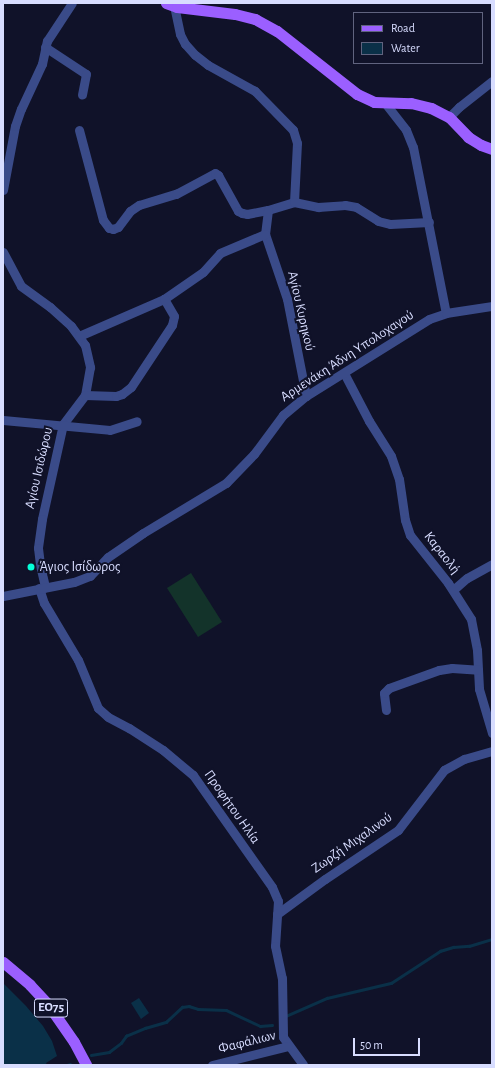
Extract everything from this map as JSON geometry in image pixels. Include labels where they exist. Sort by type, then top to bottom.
[{"type":"main road","points":[[174,5],[235,14],[255,19],[267,25],[357,94],[368,100],[385,103],[411,103],[423,106],[449,117],[468,137],[492,149]]},
{"type":"main road","name":"ΕΟ75","points":[[3,962],[30,985],[47,1003],[74,1042],[86,1065]]},
{"type":"main road","name":"ΕΟ75","points":[[3,971],[25,989],[42,1008],[65,1039],[79,1065]]},
{"type":"street","points":[[3,190],[18,117],[42,64],[45,47],[50,34],[72,3]]},
{"type":"street","points":[[174,5],[180,34],[185,44],[195,55],[208,65],[255,91],[293,130],[297,143],[294,202]]},
{"type":"street","points":[[45,47],[86,74],[82,95]]},
{"type":"street","points":[[449,117],[459,107],[492,81]]},
{"type":"street","points":[[385,103],[409,137],[418,166],[446,313]]},
{"type":"street","points":[[79,130],[103,220],[109,228],[113,229],[118,227],[134,208],[176,194],[215,173],[218,175],[238,211],[247,214],[268,210],[294,202],[322,208],[345,205],[356,207],[378,221],[390,224],[429,222]]},
{"type":"street","name":"Αγίου Κυρηκού","points":[[268,210],[265,234],[287,299],[306,396]]},
{"type":"street","points":[[79,336],[164,299],[203,272],[220,253],[265,234]]},
{"type":"street","name":"Αγίου Ισιδώρου","points":[[3,252],[21,286],[59,314],[79,336],[84,346],[90,367],[85,394],[63,424],[42,519],[38,542],[42,588]]},
{"type":"street","points":[[85,394],[116,396],[122,394],[131,387],[172,325],[174,316],[164,299]]},
{"type":"street","name":"Αρμενάκη Άδνη Υπολοχαγού","points":[[3,596],[74,582],[90,576],[108,557],[142,533],[226,483],[254,454],[283,415],[306,396],[428,319],[446,313],[492,306]]},
{"type":"street","name":"Καραολή","points":[[344,373],[368,421],[391,456],[399,479],[405,520],[410,536],[453,590],[473,624],[479,688],[492,734]]},
{"type":"street","points":[[3,420],[63,424],[110,430],[137,421]]},
{"type":"street","points":[[453,590],[467,578],[492,564]]},
{"type":"street","name":"Προφήτου Ηλία","points":[[42,588],[44,603],[78,660],[98,708],[104,714],[162,750],[193,775],[272,887],[278,901],[275,946],[282,978],[283,1037],[302,1065]]},
{"type":"street","points":[[386,710],[384,693],[389,688],[439,670],[452,668],[478,670]]},
{"type":"street","name":"Ζωρζή Μιχαλινού","points":[[278,914],[325,879],[398,830],[444,770],[464,759],[492,751]]},
{"type":"street","name":"Φαφάλιων","points":[[212,1065],[288,1046]]},
{"type":"green space","points":[[191,573],[222,622],[198,637],[167,588]]},
{"type":"water","points":[[3,983],[43,1026],[52,1041],[57,1056],[46,1063],[47,1065],[3,1065]]},
{"type":"water","points":[[139,998],[149,1013],[141,1019],[131,1003]]},
{"type":"waterway","points":[[286,1016],[327,998],[391,983],[440,951],[453,947],[469,946],[492,939]]},
{"type":"waterway","points":[[91,1055],[109,1052],[121,1043],[126,1036],[145,1028],[166,1022],[182,1007],[189,1006],[198,1009],[226,1010],[260,1026],[272,1025]]},
{"type":"place","name":"Άγιος Ισίδωρος","points":[[31,567]]}]
